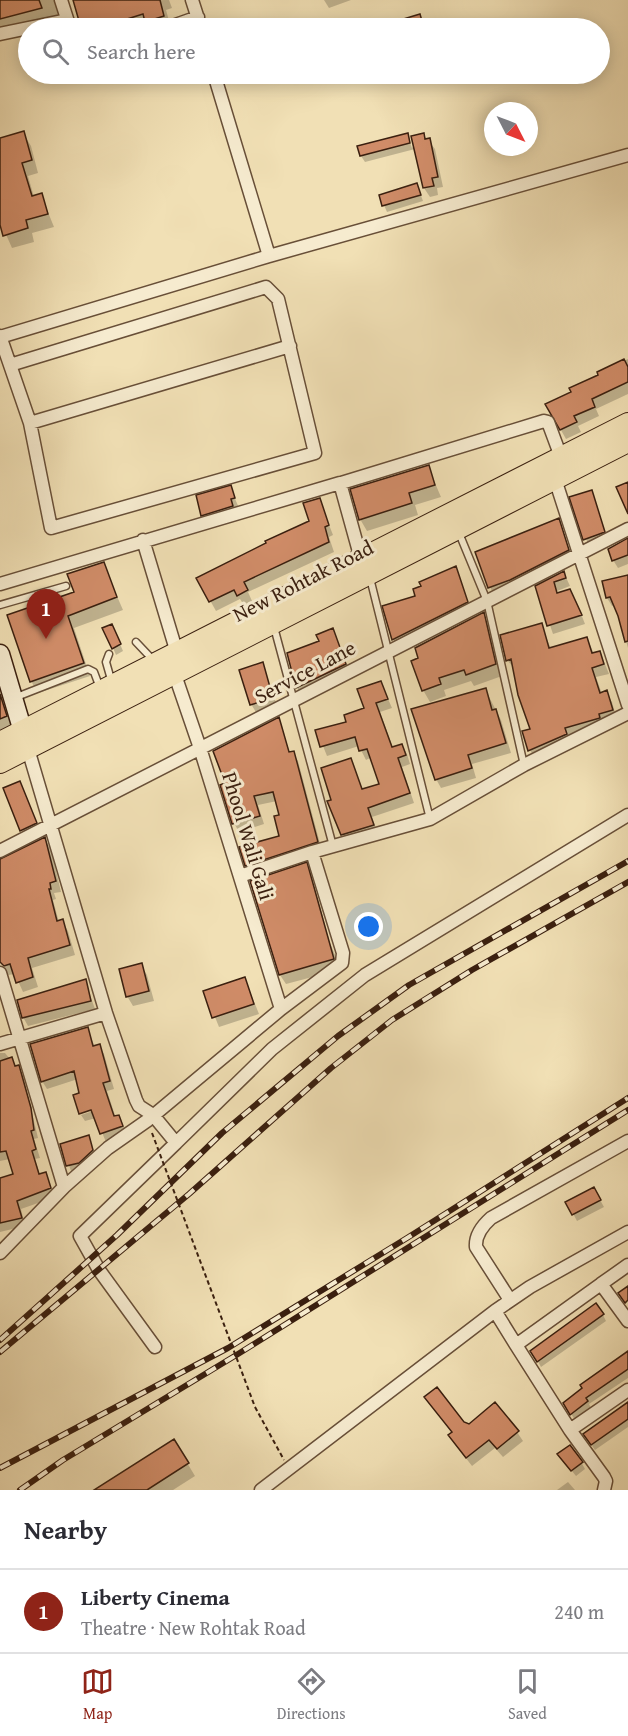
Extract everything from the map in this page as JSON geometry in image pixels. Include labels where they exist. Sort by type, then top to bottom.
[{"type":"main road","name":"New Rohtak Road","points":[[0,742],[25,740],[175,675],[273,624],[365,567],[561,457],[628,423]]},
{"type":"main road","name":"New Rohtak Road","points":[[0,763],[25,740],[107,689],[177,653],[365,567],[458,529],[628,442]]},
{"type":"street","points":[[61,0],[67,18]]},
{"type":"street","points":[[192,0],[197,18]]},
{"type":"street","points":[[0,34],[18,31]]},
{"type":"street","points":[[217,84],[269,256]]},
{"type":"street","points":[[10,365],[266,287],[278,299],[315,453],[212,480],[51,528],[30,423],[10,365],[0,336],[269,256],[628,155]]},
{"type":"street","points":[[30,423],[290,346]]},
{"type":"street","points":[[0,584],[544,421],[548,422],[561,457]]},
{"type":"street","points":[[555,479],[628,705]]},
{"type":"street","points":[[338,484],[365,567]]},
{"type":"street","name":"Service Lane","points":[[0,851],[628,529]]},
{"type":"street","points":[[143,540],[177,653]]},
{"type":"street","points":[[0,654],[3,678],[13,698],[106,1013],[136,1100],[139,1106],[153,1115],[176,1143]]},
{"type":"street","name":"Phool Wali Gali","points":[[175,675],[281,1009]]},
{"type":"street","points":[[240,876],[312,852],[430,819],[524,765],[628,713]]},
{"type":"street","points":[[155,1347],[99,1270],[80,1236],[272,1049],[364,975],[628,815]]},
{"type":"street","points":[[0,1253],[64,1187],[108,1148],[153,1115],[281,1009],[336,969],[344,958],[312,852]]},
{"type":"street","points":[[0,973],[64,1187]]},
{"type":"street","points":[[0,1044],[106,1013]]},
{"type":"street","points":[[510,1300],[476,1247],[476,1239],[481,1229],[491,1218],[628,1141]]},
{"type":"street","points":[[261,1490],[510,1300],[628,1232]]},
{"type":"street","points":[[516,1345],[628,1265]]},
{"type":"street","points":[[601,1284],[628,1321]]},
{"type":"street","points":[[495,1311],[570,1430],[606,1481],[604,1490]]},
{"type":"street","points":[[570,1430],[628,1390]]},
{"type":"lane","points":[[458,529],[487,601],[524,765]]},
{"type":"lane","points":[[365,567],[430,819]]},
{"type":"lane","points":[[0,605],[66,586]]},
{"type":"lane","points":[[273,624],[333,846]]},
{"type":"lane","points":[[136,642],[156,664]]},
{"type":"lane","points":[[107,689],[106,662],[109,654]]},
{"type":"lane","points":[[13,698],[88,669],[94,672],[107,689]]},
{"type":"path","points":[[153,1133],[255,1407],[288,1469]]},
{"type":"building","points":[[0,0],[39,0],[42,8],[0,19]]},
{"type":"building","points":[[73,0],[160,0],[164,16],[144,18],[143,14],[130,18],[78,18]]},
{"type":"building","points":[[420,14],[421,18],[407,18]]},
{"type":"building","points":[[24,131],[32,160],[22,163],[32,196],[42,193],[48,214],[26,220],[28,228],[3,236],[0,225],[0,138]]},
{"type":"building","points":[[408,133],[410,143],[360,156],[357,146]]},
{"type":"building","points":[[424,133],[425,139],[430,138],[438,177],[432,178],[434,186],[423,188],[411,136]]},
{"type":"building","points":[[417,183],[421,195],[382,206],[379,195]]},
{"type":"building","points":[[624,359],[628,367],[628,382],[592,399],[595,407],[574,416],[577,422],[560,430],[545,404],[571,392],[569,388],[598,375],[597,372]]},
{"type":"building","points":[[429,465],[435,485],[409,493],[412,503],[359,520],[350,489]]},
{"type":"building","points":[[628,482],[628,514],[616,487]]},
{"type":"building","points":[[231,485],[235,498],[231,499],[233,506],[201,516],[196,495]]},
{"type":"building","points":[[592,490],[605,532],[583,540],[569,497]]},
{"type":"building","points":[[320,498],[329,525],[325,527],[329,542],[244,582],[248,590],[237,596],[234,590],[209,602],[196,578],[266,543],[265,541],[309,521],[303,503]]},
{"type":"building","points":[[559,518],[569,550],[510,580],[488,588],[475,552]]},
{"type":"building","points":[[628,538],[628,555],[612,561],[608,549]]},
{"type":"building","points":[[104,562],[117,597],[68,616],[84,663],[30,682],[7,615],[74,592],[67,574]]},
{"type":"building","points":[[456,566],[468,602],[392,640],[382,606],[415,596],[413,589],[421,586],[419,582]]},
{"type":"building","points":[[564,571],[566,578],[554,582],[557,593],[570,589],[582,615],[547,626],[535,586]]},
{"type":"building","points":[[628,575],[628,641],[625,642],[618,616],[610,597],[606,598],[602,581]]},
{"type":"building","points":[[484,612],[496,664],[466,675],[464,670],[439,678],[441,684],[422,691],[411,661],[418,658],[415,648]]},
{"type":"building","points":[[542,623],[549,648],[587,637],[592,653],[600,651],[604,664],[592,668],[600,693],[607,690],[613,710],[599,714],[600,718],[565,728],[567,734],[528,751],[522,731],[530,729],[518,695],[511,659],[506,661],[500,635]]},
{"type":"building","points":[[112,624],[121,644],[112,649],[102,628]]},
{"type":"building","points":[[333,628],[346,664],[296,688],[287,653],[319,641],[316,635]]},
{"type":"building","points":[[263,662],[273,698],[250,705],[239,670]]},
{"type":"building","points":[[381,681],[388,699],[376,703],[392,747],[402,744],[406,755],[398,758],[410,793],[368,808],[374,825],[341,835],[327,801],[331,800],[321,768],[351,758],[362,789],[379,784],[367,749],[359,751],[355,737],[320,747],[315,730],[346,722],[344,715],[364,708],[357,689]]},
{"type":"building","points":[[486,688],[492,710],[496,709],[506,743],[468,755],[472,768],[435,780],[411,709]]},
{"type":"building","points":[[0,694],[7,716],[0,719]]},
{"type":"building","points":[[279,717],[289,752],[294,751],[318,842],[245,866],[239,847],[279,836],[274,816],[279,815],[273,792],[254,796],[260,816],[232,824],[220,785],[225,783],[213,751]]},
{"type":"building","points":[[20,781],[37,823],[20,831],[3,788]]},
{"type":"building","points":[[45,837],[56,881],[50,883],[51,889],[49,889],[57,921],[63,919],[70,945],[28,958],[33,977],[16,983],[10,964],[4,966],[0,962],[0,859]]},
{"type":"building","points":[[307,862],[334,959],[279,975],[250,881]]},
{"type":"building","points":[[142,963],[149,991],[126,997],[119,969]]},
{"type":"building","points":[[245,977],[254,1004],[212,1018],[203,991]]},
{"type":"building","points":[[86,979],[91,1001],[22,1018],[17,1000]]},
{"type":"building","points":[[88,1027],[93,1046],[100,1044],[110,1081],[103,1083],[114,1116],[119,1115],[123,1126],[100,1134],[91,1110],[79,1114],[73,1095],[79,1093],[74,1071],[41,1082],[30,1044]]},
{"type":"building","points":[[12,1057],[15,1066],[19,1065],[31,1108],[34,1130],[31,1131],[36,1149],[32,1151],[39,1174],[46,1172],[51,1188],[17,1201],[22,1218],[0,1223],[0,1178],[13,1174],[6,1151],[0,1152],[0,1061]]},
{"type":"building","points":[[89,1135],[93,1150],[79,1163],[66,1166],[60,1144]]},
{"type":"building","points":[[594,1187],[601,1200],[572,1215],[565,1202]]},
{"type":"building","points":[[628,1286],[628,1300],[625,1303],[618,1293]]},
{"type":"building","points":[[596,1303],[604,1314],[537,1362],[530,1351]]},
{"type":"building","points":[[628,1351],[628,1369],[586,1398],[588,1401],[570,1415],[563,1403],[582,1388],[580,1385]]},
{"type":"building","points":[[437,1387],[464,1422],[469,1424],[495,1402],[519,1431],[497,1449],[489,1440],[466,1458],[448,1435],[452,1432],[424,1397]]},
{"type":"building","points":[[628,1402],[628,1419],[591,1445],[583,1434]]},
{"type":"building","points":[[174,1439],[189,1463],[147,1490],[94,1490]]},
{"type":"building","points":[[570,1445],[583,1462],[571,1471],[557,1454]]},
{"type":"railway","points":[[0,1340],[117,1235],[222,1133],[338,1036],[409,985],[628,861]]},
{"type":"railway","points":[[0,1352],[189,1194],[331,1068],[392,1020],[472,970],[628,882]]},
{"type":"railway","points":[[0,1468],[228,1348],[628,1098]]},
{"type":"railway","points":[[20,1490],[63,1460],[238,1354],[628,1110]]},
{"type":"place","name":"Liberty Cinema","points":[[46,639]]}]
